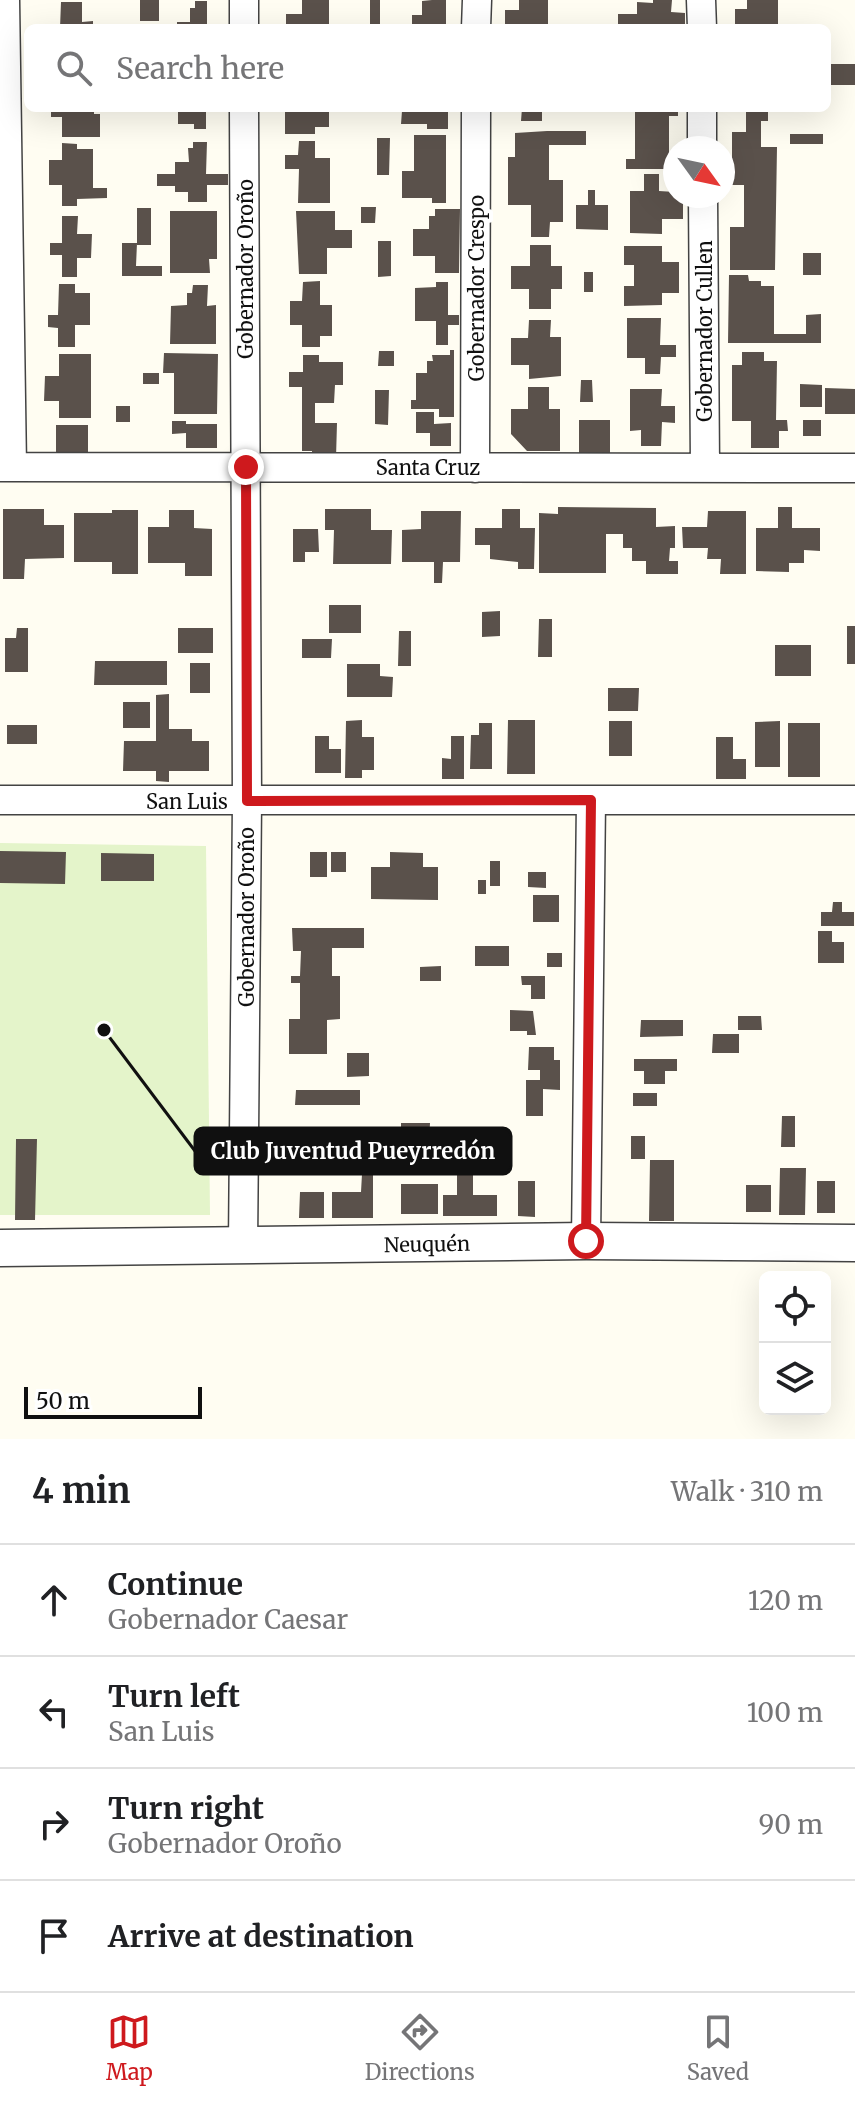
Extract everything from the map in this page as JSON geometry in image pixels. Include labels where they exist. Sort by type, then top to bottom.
[{"type":"street","points":[[5,0],[6,467]]},
{"type":"street","points":[[244,0],[244,24]]},
{"type":"street","points":[[476,24],[477,0]]},
{"type":"street","points":[[701,0],[702,24]]},
{"type":"street","name":"Gobernador Oroño","points":[[243,1247],[247,801],[244,112]]},
{"type":"street","name":"Gobernador Crespo","points":[[475,468],[476,112]]},
{"type":"street","points":[[702,112],[702,136]]},
{"type":"street","name":"Gobernador Cullen","points":[[703,208],[705,466]]},
{"type":"street","name":"Santa Cruz","points":[[6,467],[855,468]]},
{"type":"street","name":"San Luis","points":[[0,800],[855,800]]},
{"type":"street","points":[[586,1241],[591,800]]},
{"type":"street","name":"Neuquén","points":[[0,1248],[586,1241],[855,1243]]},
{"type":"green space","points":[[0,843],[206,846],[210,1215],[0,1215]]},
{"type":"building","points":[[140,0],[159,0],[159,21],[140,21]]},
{"type":"building","points":[[302,0],[329,0],[329,24],[286,24],[286,14],[302,14]]},
{"type":"building","points":[[370,0],[380,0],[380,24],[370,24]]},
{"type":"building","points":[[446,0],[446,24],[412,24],[412,15],[422,15],[422,1]]},
{"type":"building","points":[[519,0],[548,0],[548,24],[505,24],[505,10],[519,10]]},
{"type":"building","points":[[653,0],[672,0],[671,12],[685,13],[685,24],[618,24],[618,14],[637,14],[637,2],[653,3]]},
{"type":"building","points":[[747,0],[778,0],[778,24],[735,24],[735,9],[747,9]]},
{"type":"building","points":[[195,1],[207,1],[207,24],[177,24],[190,22],[190,8],[195,8]]},
{"type":"building","points":[[61,2],[82,2],[82,22],[93,21],[93,24],[60,24]]},
{"type":"building","points":[[831,64],[855,64],[855,85],[831,85]]},
{"type":"building","points":[[51,112],[100,114],[100,137],[62,137],[62,117],[51,117]]},
{"type":"building","points":[[178,112],[206,112],[206,129],[194,129],[194,124],[178,124]]},
{"type":"building","points":[[285,112],[329,112],[329,127],[315,127],[315,134],[285,134]]},
{"type":"building","points":[[402,112],[448,112],[448,129],[427,129],[427,124],[401,124]]},
{"type":"building","points":[[522,112],[542,112],[542,121],[521,121]]},
{"type":"building","points":[[635,112],[678,112],[678,116],[669,116],[669,136],[663,136],[663,169],[626,169],[626,159],[635,159]]},
{"type":"building","points":[[746,112],[768,112],[768,121],[761,121],[761,147],[777,147],[775,270],[730,270],[730,227],[744,227],[744,185],[735,185],[735,136],[732,132],[746,132]]},
{"type":"building","points":[[586,131],[586,145],[549,145],[549,180],[563,180],[563,222],[550,222],[549,237],[531,237],[531,205],[508,205],[508,157],[515,157],[515,133]]},
{"type":"building","points":[[790,134],[823,134],[823,144],[790,144]]},
{"type":"building","points":[[414,135],[446,135],[446,203],[432,203],[432,198],[402,198],[402,171],[414,171]]},
{"type":"building","points":[[377,138],[390,138],[389,175],[377,175]]},
{"type":"building","points":[[299,141],[315,141],[315,158],[330,158],[330,203],[298,203],[299,169],[285,169],[285,155],[298,155]]},
{"type":"building","points":[[193,142],[207,142],[206,174],[228,174],[228,185],[207,185],[207,202],[188,202],[188,192],[175,192],[175,186],[157,186],[157,174],[175,174],[175,162],[189,162],[188,148],[193,148]]},
{"type":"building","points":[[62,143],[77,144],[77,149],[93,149],[93,188],[107,188],[107,198],[77,199],[77,206],[62,206],[62,185],[49,185],[49,160],[62,160]]},
{"type":"building","points":[[644,174],[659,174],[663,208],[683,208],[683,219],[662,219],[662,234],[630,233],[630,191],[644,191]]},
{"type":"building","points":[[588,190],[595,190],[595,205],[608,205],[608,230],[576,229],[576,205],[588,205]]},
{"type":"building","points":[[361,207],[376,207],[375,223],[361,223]]},
{"type":"building","points":[[137,208],[151,208],[151,245],[137,245]]},
{"type":"building","points":[[435,209],[460,209],[459,273],[435,273],[435,256],[413,256],[413,229],[429,229],[429,216],[435,216]]},
{"type":"building","points":[[170,211],[217,211],[217,259],[209,259],[210,273],[170,273]]},
{"type":"building","points":[[296,211],[335,211],[335,230],[352,230],[352,248],[327,248],[327,274],[299,274]]},
{"type":"building","points":[[62,216],[78,216],[77,234],[92,234],[91,258],[77,258],[77,277],[62,277],[62,255],[50,255],[50,243],[62,243]]},
{"type":"building","points":[[378,241],[391,241],[391,276],[378,277]]},
{"type":"building","points":[[122,243],[137,243],[136,266],[162,266],[162,276],[122,276]]},
{"type":"building","points":[[530,245],[551,245],[551,266],[562,266],[562,289],[551,289],[551,309],[529,309],[529,289],[511,289],[511,266],[530,266]]},
{"type":"building","points":[[624,246],[662,246],[662,262],[679,262],[679,293],[662,293],[662,305],[624,306],[624,286],[634,286],[634,265],[624,265]]},
{"type":"building","points":[[803,253],[821,253],[821,275],[803,275]]},
{"type":"building","points":[[584,272],[593,272],[593,292],[584,292]]},
{"type":"building","points":[[729,275],[748,275],[749,281],[761,281],[761,286],[774,286],[774,334],[806,334],[806,315],[821,314],[821,343],[728,343]]},
{"type":"building","points":[[320,281],[320,305],[332,305],[332,336],[320,336],[320,347],[302,347],[302,325],[290,325],[290,301],[302,301],[303,282]]},
{"type":"building","points":[[436,282],[448,282],[448,315],[459,315],[459,325],[448,325],[448,345],[436,345],[436,321],[415,321],[415,288],[436,287]]},
{"type":"building","points":[[59,284],[75,284],[75,293],[90,293],[90,325],[75,325],[75,347],[58,347],[58,328],[48,327],[48,315],[58,315]]},
{"type":"building","points":[[193,285],[208,285],[207,306],[216,305],[216,344],[170,344],[171,306],[187,305],[187,293],[192,293]]},
{"type":"building","points":[[627,318],[661,318],[660,345],[676,345],[676,357],[661,357],[660,374],[645,374],[645,358],[627,358]]},
{"type":"building","points":[[529,320],[551,320],[550,337],[561,337],[561,376],[529,379],[529,365],[511,365],[511,338],[528,338]]},
{"type":"building","points":[[450,350],[454,350],[454,417],[439,417],[439,409],[411,409],[411,400],[416,400],[416,373],[427,373],[427,361],[433,361],[432,355],[450,355]]},
{"type":"building","points":[[379,351],[394,351],[394,366],[378,366]]},
{"type":"building","points":[[742,352],[764,352],[764,361],[777,361],[776,420],[787,420],[788,431],[779,431],[779,448],[751,448],[751,421],[732,421],[732,365],[742,365]]},
{"type":"building","points":[[164,353],[218,354],[217,414],[174,414],[174,373],[163,373]]},
{"type":"building","points":[[59,354],[91,354],[91,418],[59,418],[59,401],[44,401],[45,376],[59,376]]},
{"type":"building","points":[[303,355],[319,355],[319,362],[343,362],[343,385],[335,385],[334,403],[315,403],[315,423],[337,423],[336,458],[312,458],[312,451],[302,451],[302,387],[289,387],[289,372],[303,372]]},
{"type":"building","points":[[143,373],[159,373],[159,384],[143,384]]},
{"type":"building","points":[[581,380],[592,380],[593,402],[580,402]]},
{"type":"building","points":[[800,384],[822,385],[822,407],[800,407]]},
{"type":"building","points":[[528,387],[549,387],[549,409],[560,409],[560,451],[527,451],[511,434],[511,409],[528,409]]},
{"type":"building","points":[[825,388],[855,389],[855,414],[825,414]]},
{"type":"building","points":[[630,389],[662,389],[661,406],[675,406],[675,423],[662,422],[661,446],[641,446],[641,430],[630,431]]},
{"type":"building","points":[[375,390],[389,390],[388,425],[375,424]]},
{"type":"building","points":[[116,406],[130,406],[130,422],[116,422]]},
{"type":"building","points":[[416,412],[434,412],[434,424],[451,423],[451,446],[430,446],[430,433],[416,433]]},
{"type":"building","points":[[579,420],[610,420],[610,458],[579,458]]},
{"type":"building","points":[[803,420],[821,420],[821,436],[803,436]]},
{"type":"building","points":[[172,421],[217,424],[217,448],[186,448],[186,433],[172,434]]},
{"type":"building","points":[[56,425],[88,425],[88,453],[56,453]]},
{"type":"building","points":[[558,507],[656,508],[656,527],[675,526],[675,548],[670,548],[669,561],[678,561],[678,574],[646,574],[646,561],[632,561],[632,548],[623,548],[623,534],[606,534],[606,573],[539,573],[539,513],[558,514]]},
{"type":"building","points":[[778,507],[792,507],[792,528],[820,528],[820,551],[804,550],[804,563],[789,563],[789,572],[756,571],[756,528],[778,528]]},
{"type":"building","points":[[3,509],[44,509],[44,525],[64,525],[64,558],[25,559],[24,579],[3,579]]},
{"type":"building","points":[[325,509],[371,509],[371,530],[392,530],[391,564],[333,564],[334,530],[325,530]]},
{"type":"building","points":[[502,509],[520,509],[520,528],[535,528],[534,569],[518,569],[518,562],[490,559],[490,545],[475,545],[475,528],[502,528]]},
{"type":"building","points":[[112,510],[138,510],[138,574],[112,574],[112,562],[74,562],[74,513],[112,513]]},
{"type":"building","points":[[169,510],[194,510],[194,528],[212,529],[212,576],[185,576],[185,563],[148,563],[148,527],[169,527]]},
{"type":"building","points":[[421,511],[461,511],[460,562],[443,562],[442,583],[434,583],[434,562],[402,562],[402,530],[421,529]]},
{"type":"building","points":[[708,511],[746,511],[746,574],[720,574],[721,559],[707,559],[708,548],[683,548],[682,527],[707,527]]},
{"type":"building","points":[[293,529],[318,529],[319,552],[305,552],[305,562],[293,562]]},
{"type":"building","points":[[329,605],[361,605],[361,633],[329,633]]},
{"type":"building","points":[[500,611],[500,636],[482,637],[482,612]]},
{"type":"building","points":[[539,619],[552,619],[552,657],[538,657]]},
{"type":"building","points":[[847,626],[855,626],[855,664],[847,664]]},
{"type":"building","points":[[17,628],[28,628],[28,672],[5,672],[5,638],[16,638]]},
{"type":"building","points":[[178,628],[213,628],[213,653],[178,653]]},
{"type":"building","points":[[399,631],[411,631],[411,666],[398,666]]},
{"type":"building","points":[[302,639],[332,639],[331,658],[302,658]]},
{"type":"building","points":[[775,645],[811,645],[811,676],[775,676]]},
{"type":"building","points":[[95,661],[167,661],[167,685],[94,685]]},
{"type":"building","points":[[190,663],[210,663],[210,693],[190,693]]},
{"type":"building","points":[[347,664],[380,664],[380,676],[393,677],[392,697],[347,697]]},
{"type":"building","points":[[608,688],[639,688],[638,711],[608,711]]},
{"type":"building","points":[[169,694],[169,729],[192,729],[192,741],[209,741],[209,771],[169,771],[169,782],[156,781],[156,771],[123,771],[124,741],[156,741],[156,695]]},
{"type":"building","points":[[123,702],[150,702],[150,728],[123,728]]},
{"type":"building","points":[[362,720],[362,737],[374,737],[374,770],[362,770],[362,778],[345,778],[346,721]]},
{"type":"building","points":[[508,720],[535,720],[535,774],[507,774]]},
{"type":"building","points":[[609,721],[632,721],[632,756],[609,756]]},
{"type":"building","points":[[780,721],[780,767],[755,767],[755,722]]},
{"type":"building","points":[[479,723],[492,723],[492,769],[470,769],[471,735],[479,735]]},
{"type":"building","points":[[788,723],[820,723],[820,777],[788,777]]},
{"type":"building","points":[[7,725],[37,725],[37,744],[7,744]]},
{"type":"building","points":[[315,736],[329,736],[329,749],[341,749],[341,773],[315,773]]},
{"type":"building","points":[[451,736],[464,736],[464,779],[442,779],[442,758],[451,759]]},
{"type":"building","points":[[716,737],[733,737],[733,759],[746,759],[746,779],[716,779]]},
{"type":"building","points":[[0,851],[66,852],[65,884],[0,883]]},
{"type":"building","points":[[310,852],[327,852],[327,877],[310,877]]},
{"type":"building","points":[[331,852],[346,852],[346,872],[331,872]]},
{"type":"building","points":[[390,852],[423,853],[423,867],[438,867],[438,900],[371,899],[371,867],[390,867]]},
{"type":"building","points":[[101,853],[154,854],[154,881],[101,881]]},
{"type":"building","points":[[490,861],[500,861],[500,886],[490,886]]},
{"type":"building","points":[[528,872],[546,872],[546,888],[528,887]]},
{"type":"building","points":[[478,880],[486,880],[486,894],[478,894]]},
{"type":"building","points":[[533,895],[559,895],[559,922],[533,922]]},
{"type":"building","points":[[833,902],[842,902],[842,912],[854,912],[854,926],[821,926],[821,912],[832,912]]},
{"type":"building","points":[[292,928],[364,928],[364,948],[332,948],[332,976],[340,976],[340,1019],[327,1020],[327,1054],[289,1054],[289,1019],[300,1019],[300,983],[291,983],[291,976],[300,976],[301,951],[293,951]]},
{"type":"building","points":[[818,931],[832,931],[832,942],[844,942],[844,963],[818,963]]},
{"type":"building","points":[[475,946],[509,946],[509,966],[475,966]]},
{"type":"building","points":[[547,953],[562,953],[562,967],[547,967]]},
{"type":"building","points":[[441,966],[441,981],[420,981],[420,967]]},
{"type":"building","points":[[521,976],[545,976],[545,999],[531,999],[531,985],[522,985]]},
{"type":"building","points":[[510,1010],[533,1011],[536,1035],[527,1035],[527,1031],[510,1031]]},
{"type":"building","points":[[738,1016],[761,1016],[762,1030],[738,1030]]},
{"type":"building","points":[[641,1020],[683,1020],[683,1036],[640,1037]]},
{"type":"building","points":[[713,1034],[739,1034],[739,1053],[712,1053]]},
{"type":"building","points":[[529,1047],[554,1047],[554,1060],[560,1060],[560,1090],[543,1089],[543,1116],[526,1116],[526,1080],[540,1080],[540,1070],[528,1070]]},
{"type":"building","points":[[347,1053],[369,1053],[369,1076],[347,1077]]},
{"type":"building","points":[[634,1059],[677,1059],[677,1071],[665,1071],[665,1084],[644,1084],[644,1071],[634,1071]]},
{"type":"building","points":[[296,1090],[360,1090],[360,1105],[295,1105]]},
{"type":"building","points":[[633,1093],[657,1093],[657,1106],[633,1106]]},
{"type":"building","points":[[782,1116],[795,1116],[795,1147],[781,1147]]},
{"type":"building","points":[[401,1123],[430,1123],[429,1142],[401,1142]]},
{"type":"building","points":[[631,1136],[645,1136],[645,1159],[631,1159]]},
{"type":"building","points":[[16,1139],[37,1139],[35,1220],[15,1220]]},
{"type":"building","points":[[650,1160],[674,1160],[674,1221],[649,1221]]},
{"type":"building","points":[[780,1168],[806,1168],[805,1215],[779,1215]]},
{"type":"building","points":[[362,1174],[373,1174],[373,1218],[332,1218],[332,1192],[361,1192]]},
{"type":"building","points":[[457,1175],[473,1175],[473,1195],[497,1195],[497,1216],[443,1216],[443,1195],[457,1195]]},
{"type":"building","points":[[518,1181],[535,1181],[535,1217],[518,1216]]},
{"type":"building","points":[[817,1181],[835,1181],[835,1213],[817,1213]]},
{"type":"building","points":[[401,1184],[438,1184],[438,1214],[401,1214]]},
{"type":"building","points":[[746,1185],[771,1185],[771,1212],[746,1212]]},
{"type":"building","points":[[300,1192],[324,1192],[324,1218],[299,1218]]},
{"type":"place","name":"Club Juventud Pueyrredón","points":[[104,1030]]},
{"type":"route","points":[[246,467],[247,801],[591,800],[586,1241]]}]
